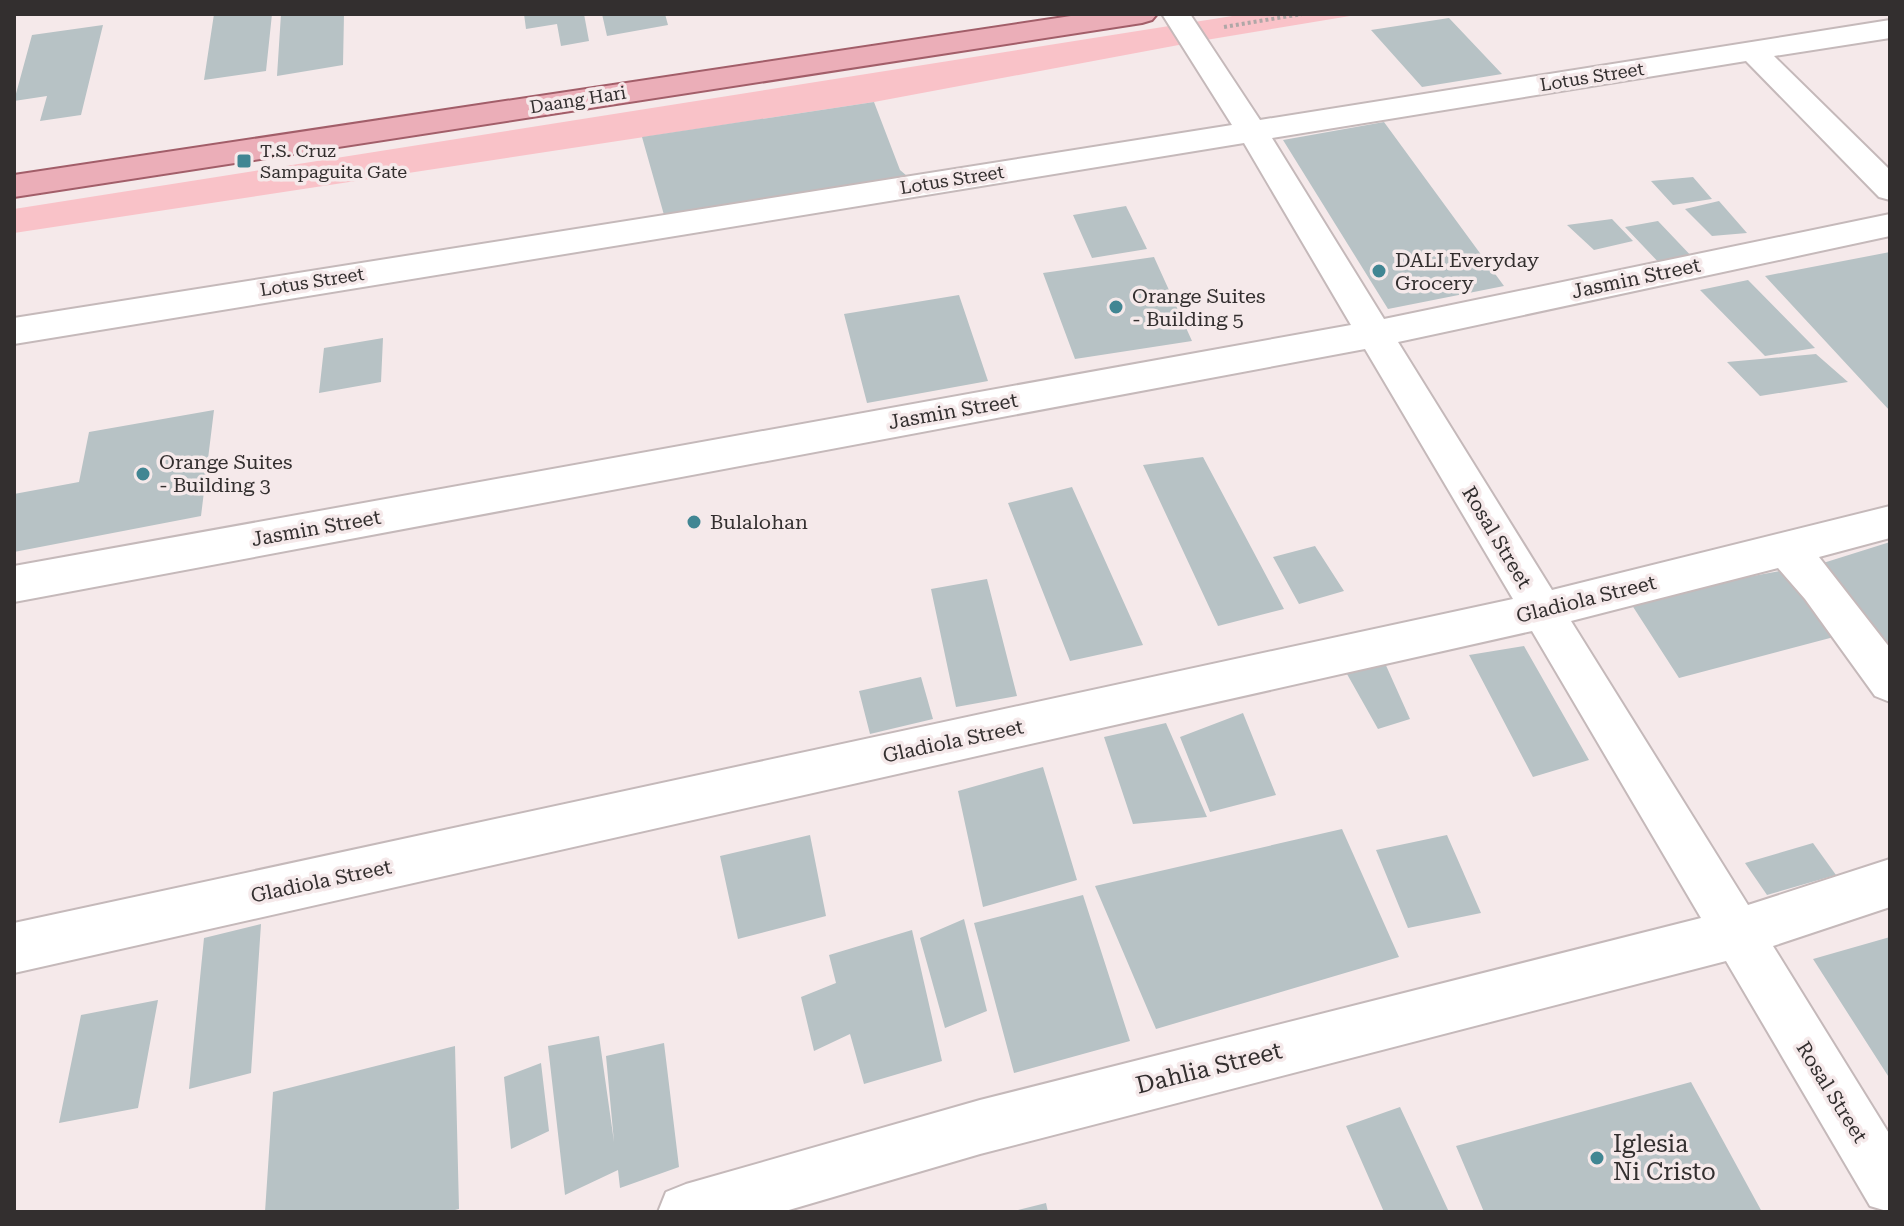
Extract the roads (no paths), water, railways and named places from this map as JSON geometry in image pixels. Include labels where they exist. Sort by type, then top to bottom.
[{"type":"main road","name":"Daang Hari","points":[[14,156],[983,14]]},
{"type":"main road","name":"Daang Hari","points":[[14,186],[1142,14]]},
{"type":"street","name":"Rosal Street","points":[[1176,14],[1253,133],[1890,1186]]},
{"type":"street","name":"Lotus Street","points":[[14,331],[1890,29]]},
{"type":"street","points":[[1751,50],[1890,189]]},
{"type":"street","name":"Jasmin Street","points":[[14,584],[1374,334],[1890,225]]},
{"type":"street","name":"Gladiola Street","points":[[14,948],[1541,611],[1890,522]]},
{"type":"street","points":[[1786,549],[1820,587],[1890,682]]},
{"type":"street","name":"Dahlia Street","points":[[686,1212],[980,1127],[1735,934],[1890,883]]},
{"type":"place","name":"T.S. Cruz Sampaguita Gate","points":[[244,161]]},
{"type":"place","name":"DALI Everyday Grocery","points":[[1379,271]]},
{"type":"place","name":"Orange Suites - Building 5","points":[[1116,307]]},
{"type":"place","name":"Orange Suites - Building 3","points":[[143,474]]},
{"type":"place","name":"Bulalohan","points":[[694,522]]},
{"type":"place","name":"Iglesia Ni Cristo","points":[[1597,1158]]}]
